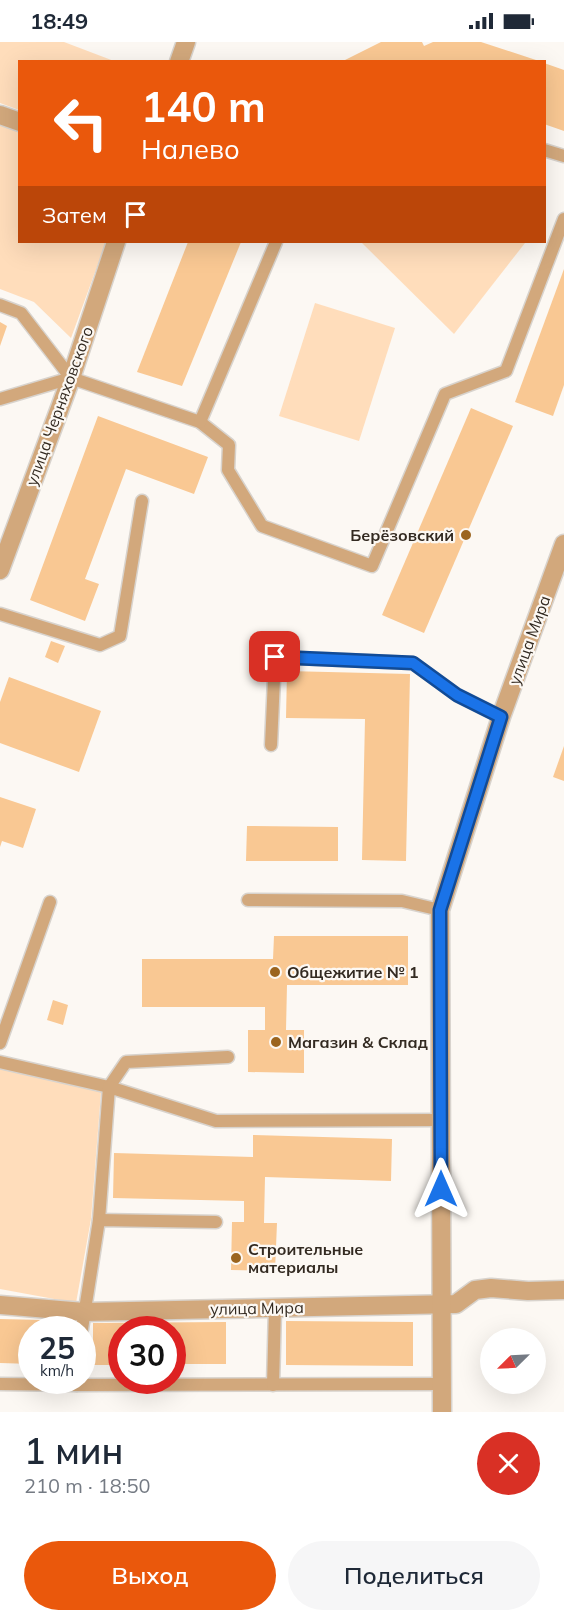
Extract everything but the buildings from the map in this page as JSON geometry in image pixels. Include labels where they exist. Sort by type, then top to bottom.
[{"type":"street","points":[[180,60],[186,42]]},
{"type":"street","points":[[0,115],[18,121]]},
{"type":"street","name":"улица Черняховского","points":[[0,570],[70,378],[116,243]]},
{"type":"street","name":"улица Мира","points":[[442,1412],[440,910],[501,717],[564,544]]},
{"type":"street","points":[[442,1304],[456,1304],[475,1290],[491,1288],[528,1291],[564,1290]]},
{"type":"street","name":"улица Мира","points":[[96,1320],[275,1308],[442,1304]]},
{"type":"street","name":"улица Мира","points":[[0,1305],[57,1316]]},
{"type":"lane","points":[[546,151],[564,156]]},
{"type":"lane","points":[[0,305],[21,314],[70,378],[200,422],[229,445],[228,470],[262,526],[372,566],[446,394],[506,371],[564,219]]},
{"type":"lane","points":[[200,422],[276,243]]},
{"type":"lane","points":[[0,399],[70,378]]},
{"type":"lane","points":[[0,614],[100,645],[120,636],[142,501]]},
{"type":"lane","points":[[271,745],[275,657],[413,663],[457,695],[501,717]]},
{"type":"lane","points":[[248,900],[402,901],[440,910]]},
{"type":"lane","points":[[0,1043],[50,902]]},
{"type":"lane","points":[[84,1316],[99,1220],[109,1087],[126,1062],[228,1057]]},
{"type":"lane","points":[[0,1062],[109,1087],[216,1121],[441,1120]]},
{"type":"lane","points":[[99,1220],[216,1222]]},
{"type":"lane","points":[[273,1385],[275,1308]]},
{"type":"lane","points":[[96,1383],[442,1384]]},
{"type":"lane","points":[[0,1384],[18,1384]]},
{"type":"shaded area","points":[[0,42],[64,42],[111,60],[18,60],[18,110],[0,103]]},
{"type":"shaded area","points":[[0,122],[18,129],[18,243],[106,243],[71,338],[34,302],[0,289]]},
{"type":"shaded area","points":[[362,243],[525,243],[454,334]]},
{"type":"shaded area","points":[[315,303],[395,328],[359,441],[279,416]]},
{"type":"shaded area","points":[[0,1069],[101,1092],[91,1219],[76,1303],[0,1289]]},
{"type":"place","name":"Берёзовский","points":[[466,535]]},
{"type":"place","name":"Общежитие № 1","points":[[275,972]]},
{"type":"place","name":"Магазин & Склад","points":[[276,1042]]},
{"type":"place","name":"Строительные материалы","points":[[236,1258]]},
{"type":"route","points":[[275,657],[413,663],[457,695],[501,717],[440,910],[441,1189]]}]
